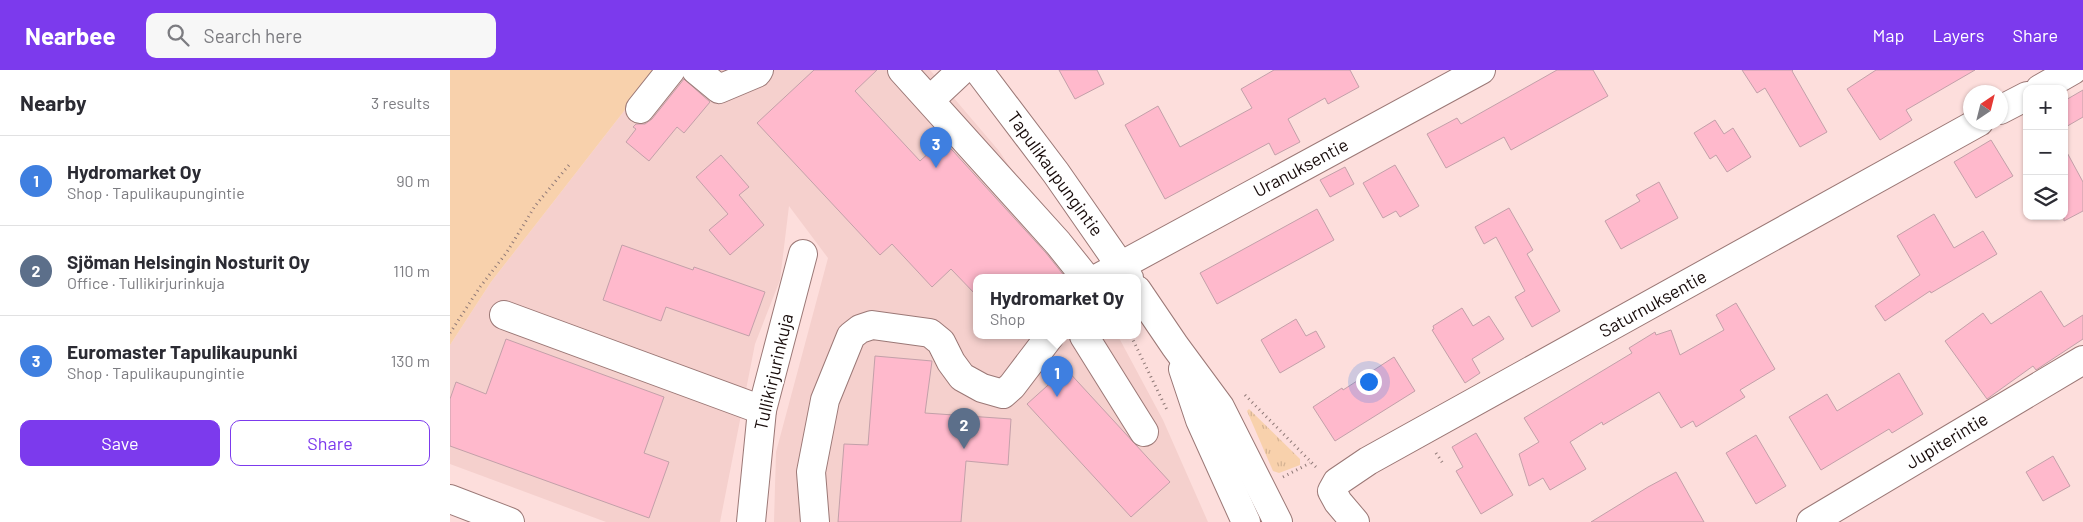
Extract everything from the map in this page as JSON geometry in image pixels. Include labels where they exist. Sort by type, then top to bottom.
[{"type":"street","points":[[696,70],[719,89],[757,73],[759,70]]},
{"type":"street","points":[[902,70],[1083,274]]},
{"type":"street","points":[[930,100],[962,70]]},
{"type":"street","name":"Tapulikaupungintie","points":[[978,70],[1056,173],[1116,274]]},
{"type":"street","name":"Uranuksentie","points":[[1116,274],[1481,70]]},
{"type":"street","points":[[2047,85],[2073,70]]},
{"type":"street","points":[[640,108],[668,71]]},
{"type":"street","points":[[2008,106],[2023,98]]},
{"type":"street","name":"Saturnuksentie","points":[[1355,522],[1338,502],[1332,491],[1337,482],[1368,461],[1965,130]]},
{"type":"street","name":"Tullikirjurinkuja","points":[[751,522],[762,410],[803,254]]},
{"type":"street","points":[[1141,296],[1220,407],[1278,522]]},
{"type":"street","points":[[504,316],[762,410]]},
{"type":"street","points":[[815,522],[811,472],[825,400],[851,336],[860,329],[872,325],[930,333],[941,342],[951,362],[962,377],[982,388],[1003,394],[1012,386],[1048,339]]},
{"type":"street","points":[[1086,339],[1144,432]]},
{"type":"street","points":[[1175,346],[1200,420],[1246,522]]},
{"type":"street","name":"Jupiterintie","points":[[1812,522],[2083,360]]},
{"type":"street","points":[[450,499],[510,522]]},
{"type":"path","points":[[450,333],[480,287],[507,252],[535,206],[569,165]]},
{"type":"path","points":[[1280,478],[1310,463]]},
{"type":"shaded area","points":[[656,70],[930,70],[999,151],[1083,274],[973,274],[973,339],[1120,339],[1163,420],[1208,522],[774,522],[776,452],[828,258],[789,206],[780,280],[755,344],[720,522],[606,522],[450,464],[450,345],[491,282]]},
{"type":"green space","points":[[450,70],[656,70],[491,282],[450,345]]},
{"type":"green space","points":[[1249,409],[1300,459],[1300,465],[1279,473],[1273,471],[1247,411]]},
{"type":"building","points":[[814,70],[877,70],[855,91],[920,161],[943,140],[1063,274],[973,274],[973,292],[951,269],[932,287],[892,244],[880,255],[757,123]]},
{"type":"building","points":[[1059,70],[1097,70],[1104,84],[1075,99]]},
{"type":"building","points":[[1274,70],[1350,70],[1359,87],[1328,104],[1325,98],[1288,119],[1300,142],[1275,155],[1269,143],[1165,199],[1125,125],[1158,106],[1180,147],[1252,108],[1241,89]]},
{"type":"building","points":[[1557,70],[1593,70],[1608,96],[1511,150],[1504,137],[1446,168],[1427,134],[1457,118],[1461,124]]},
{"type":"building","points":[[1742,70],[1793,70],[1827,132],[1800,147],[1765,88],[1757,93]]},
{"type":"building","points":[[1876,70],[1975,70],[1906,110],[1912,120],[1880,140],[1847,89]]},
{"type":"building","points":[[684,79],[710,102],[684,133],[677,127],[649,161],[626,142],[636,129],[633,127],[636,124],[645,124],[652,119]]},
{"type":"building","points":[[2083,90],[2083,117],[2068,126],[2068,99]]},
{"type":"building","points":[[1715,120],[1724,134],[1733,128],[1751,157],[1727,172],[1716,155],[1710,159],[1694,133]]},
{"type":"building","points":[[1991,140],[2013,176],[1976,198],[1954,162]]},
{"type":"building","points":[[2068,154],[2083,182],[2083,211],[2068,219]]},
{"type":"building","points":[[721,155],[749,187],[739,195],[764,225],[730,255],[709,230],[728,214],[696,177]]},
{"type":"building","points":[[1395,165],[1419,206],[1400,217],[1396,211],[1383,218],[1363,183]]},
{"type":"building","points":[[1345,167],[1354,184],[1330,197],[1320,180]]},
{"type":"building","points":[[1659,182],[1678,218],[1621,249],[1605,221],[1640,201],[1636,195]]},
{"type":"building","points":[[1509,208],[1533,250],[1527,254],[1560,311],[1532,327],[1515,297],[1525,291],[1496,237],[1484,244],[1475,227]]},
{"type":"building","points":[[1317,209],[1334,240],[1217,304],[1200,273]]},
{"type":"building","points":[[1934,214],[1954,248],[1983,231],[1997,254],[1931,293],[1930,291],[1885,321],[1875,306],[1920,275],[1897,236]]},
{"type":"building","points":[[622,245],[693,270],[694,267],[765,292],[749,336],[666,307],[661,321],[603,300]]},
{"type":"building","points":[[2041,291],[2064,327],[2083,315],[2083,339],[2036,370],[2033,366],[1987,399],[1945,341],[1983,313],[1991,324]]},
{"type":"building","points":[[1736,303],[1775,369],[1740,390],[1745,397],[1696,427],[1693,421],[1681,428],[1659,392],[1603,425],[1602,422],[1570,442],[1586,469],[1550,490],[1543,478],[1529,486],[1519,454],[1539,442],[1524,418],[1632,353],[1629,348],[1655,332],[1656,335],[1671,330],[1680,355],[1724,330],[1716,315]]},
{"type":"building","points":[[1462,308],[1473,326],[1489,316],[1504,339],[1472,359],[1480,373],[1465,383],[1432,330],[1434,329],[1433,326]]},
{"type":"building","points":[[1296,319],[1306,336],[1316,331],[1325,347],[1280,373],[1261,340]]},
{"type":"building","points":[[506,339],[664,397],[644,453],[669,462],[649,518],[450,446],[450,399],[456,382],[486,394]]},
{"type":"building","points":[[875,356],[932,361],[925,413],[1011,419],[1008,465],[966,461],[961,522],[838,522],[844,444],[868,445]]},
{"type":"building","points":[[1394,357],[1415,391],[1335,441],[1313,407]]},
{"type":"building","points":[[1066,369],[1170,482],[1131,517],[1027,404]]},
{"type":"building","points":[[1899,373],[1923,414],[1892,433],[1889,429],[1821,470],[1789,417],[1827,394],[1837,411]]},
{"type":"building","points":[[1476,433],[1513,495],[1481,514],[1456,471],[1463,467],[1452,447]]},
{"type":"building","points":[[1756,435],[1786,486],[1756,504],[1726,453]]},
{"type":"building","points":[[2053,456],[2070,486],[2043,501],[2026,472]]},
{"type":"building","points":[[1676,472],[1704,522],[1591,522],[1648,487]]},
{"type":"place","name":"Euromaster Tapulikaupunki","points":[[936,168]]},
{"type":"place","name":"Hydromarket Oy","points":[[1057,397]]},
{"type":"place","name":"Sjöman Helsingin Nosturit Oy","points":[[964,449]]}]
